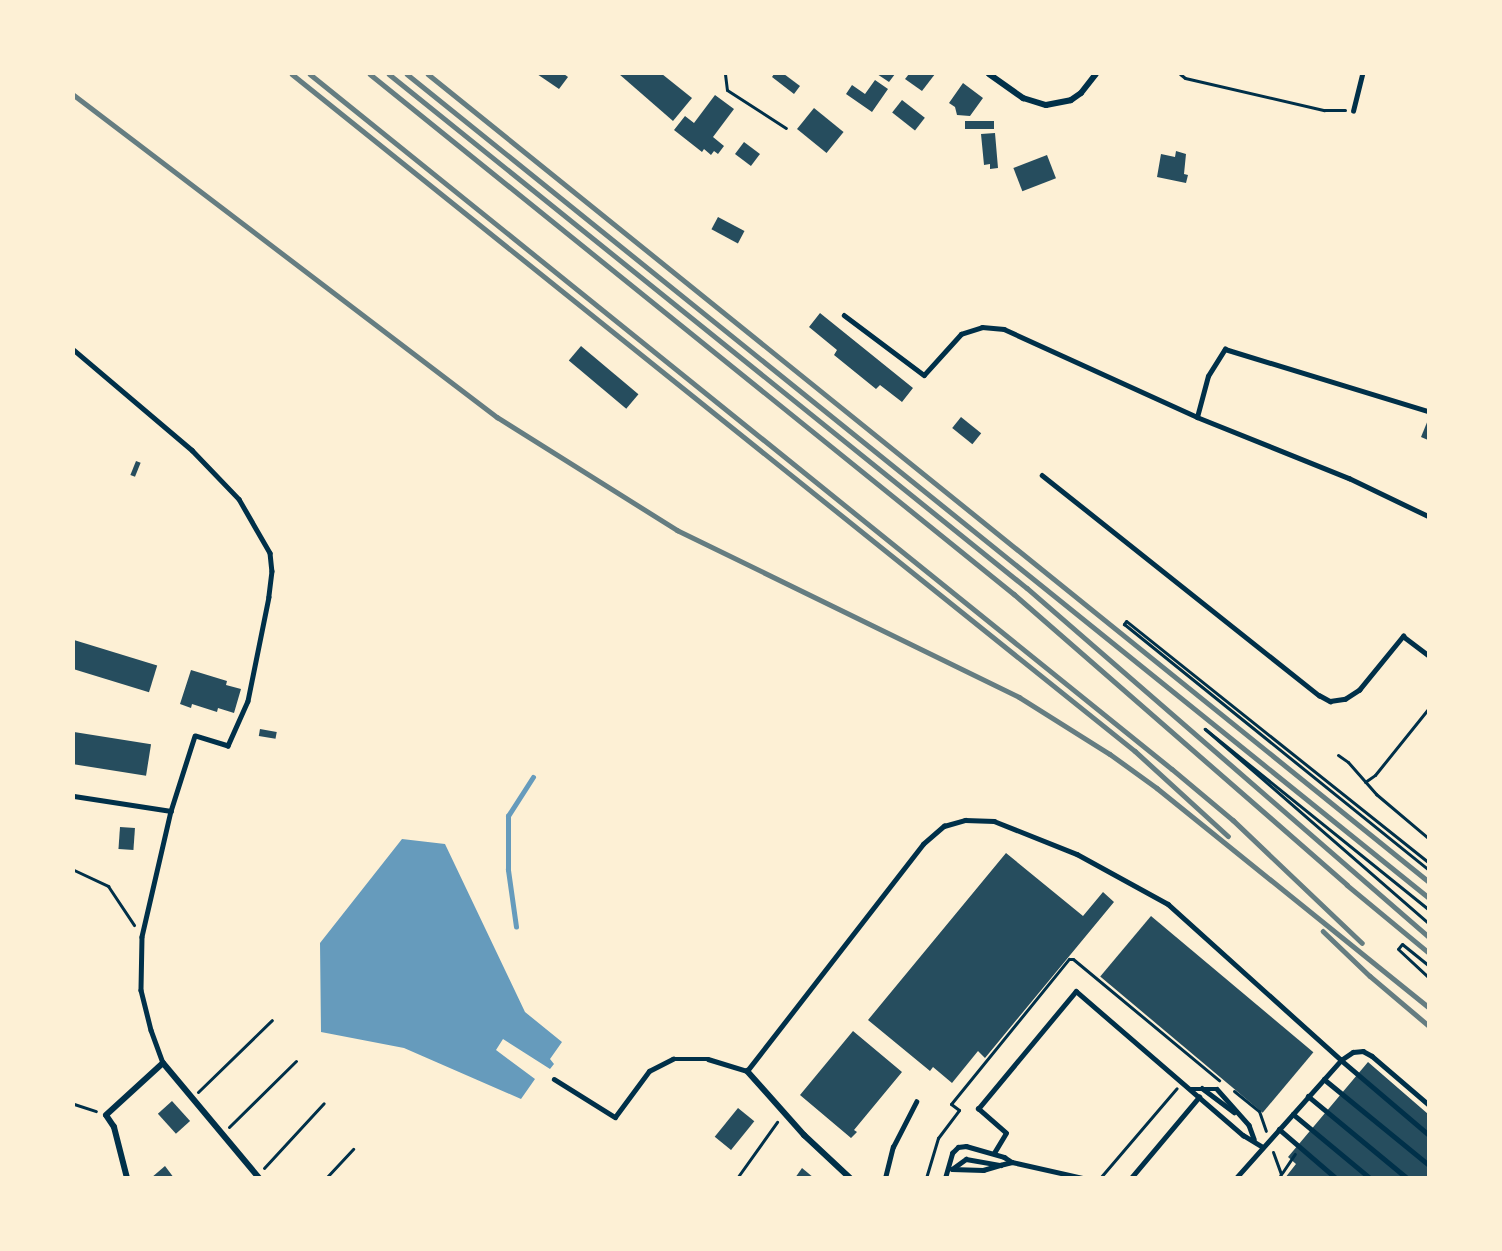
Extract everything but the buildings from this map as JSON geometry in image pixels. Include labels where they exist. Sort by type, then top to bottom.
[{"type":"street","points":[[989,74],[1012,91],[1036,103],[1057,104],[1075,97],[1096,74]]},
{"type":"street","points":[[127,1178],[114,1127],[106,1115],[163,1063],[258,1176]]},
{"type":"street","points":[[747,1071],[784,1113],[850,1178]]},
{"type":"lane","points":[[1353,111],[1362,74]]},
{"type":"lane","points":[[844,315],[924,375],[962,334],[976,328],[998,328],[1197,417],[1350,478],[1428,516]]},
{"type":"lane","points":[[1197,417],[1208,376],[1225,349],[1428,411]]},
{"type":"lane","points":[[74,350],[199,457],[239,499],[270,553],[272,571],[269,597],[248,701],[228,746],[195,736],[171,811],[142,937],[141,990],[151,1030],[163,1063]]},
{"type":"lane","points":[[1042,474],[1319,695],[1330,700],[1345,699],[1359,690],[1403,636],[1428,655]]},
{"type":"lane","points":[[74,796],[171,811]]},
{"type":"lane","points":[[554,1079],[615,1117],[649,1071],[673,1059],[708,1059],[747,1071],[922,844],[944,826],[965,820],[994,821],[1077,854],[1168,904],[1341,1060],[1428,1134]]},
{"type":"lane","points":[[994,1153],[1006,1133],[978,1109],[1076,991],[1243,1135],[1254,1139],[1263,1147]]},
{"type":"lane","points":[[1236,1178],[1341,1060],[1353,1052],[1362,1051],[1372,1056],[1428,1104]]},
{"type":"lane","points":[[1324,1079],[1428,1164]]},
{"type":"lane","points":[[1202,1088],[1249,1125],[1254,1139]]},
{"type":"lane","points":[[1191,1089],[1218,1089],[1227,1096],[1236,1113]]},
{"type":"lane","points":[[1131,1178],[1199,1096]]},
{"type":"lane","points":[[1308,1096],[1407,1178]]},
{"type":"lane","points":[[885,1178],[893,1147],[916,1102]]},
{"type":"lane","points":[[1293,1114],[1370,1178]]},
{"type":"lane","points":[[1279,1129],[1336,1178]]},
{"type":"lane","points":[[945,1178],[952,1153],[958,1146],[994,1153],[1012,1162],[1083,1178]]},
{"type":"lane","points":[[945,1178],[952,1169],[966,1159],[1000,1165]]},
{"type":"lane","points":[[952,1169],[983,1170],[1012,1162]]},
{"type":"path","points":[[725,74],[727,90],[786,128]]},
{"type":"path","points":[[1180,74],[1185,78],[1324,110],[1353,111]]},
{"type":"path","points":[[1428,862],[1126,621],[1124,624],[1428,869]]},
{"type":"path","points":[[1365,782],[1375,775],[1428,709]]},
{"type":"path","points":[[1428,909],[1205,729],[1428,923]]},
{"type":"path","points":[[1338,755],[1348,762],[1376,794],[1428,838]]},
{"type":"path","points":[[74,870],[108,886],[142,937]]},
{"type":"path","points":[[1428,965],[1402,944],[1398,949],[1428,977]]},
{"type":"path","points":[[926,1178],[938,1138],[959,1110],[951,1104],[1069,959],[1073,959],[1224,1083]]},
{"type":"path","points":[[191,1099],[272,1020]]},
{"type":"path","points":[[222,1134],[296,1061]]},
{"type":"path","points":[[1203,1074],[1207,1070]]},
{"type":"path","points":[[1100,1178],[1183,1081]]},
{"type":"path","points":[[1233,1090],[1259,1111],[1280,1176]]},
{"type":"path","points":[[258,1176],[324,1103]]},
{"type":"path","points":[[74,1104],[106,1115]]},
{"type":"path","points":[[737,1178],[784,1113]]},
{"type":"path","points":[[326,1178],[353,1149]]},
{"type":"path","points":[[1280,1176],[1292,1157]]},
{"type":"water","points":[[402,839],[445,844],[525,1012],[562,1042],[550,1059],[554,1064],[550,1069],[503,1039],[496,1050],[535,1079],[521,1099],[404,1048],[321,1032],[320,943]]},
{"type":"waterway","points":[[516,927],[508,870],[508,816],[533,777]]},
{"type":"railway","points":[[292,74],[1135,751],[1228,836]]},
{"type":"railway","points":[[310,74],[1172,769],[1233,820],[1362,943]]},
{"type":"railway","points":[[370,74],[1014,594],[1347,885],[1428,952]]},
{"type":"railway","points":[[389,74],[1027,588],[1428,936]]},
{"type":"railway","points":[[407,74],[1428,897]]},
{"type":"railway","points":[[428,74],[1428,881]]},
{"type":"railway","points":[[74,95],[497,417],[677,530],[1019,697],[1110,754],[1157,788],[1428,1007]]},
{"type":"railway","points":[[1323,931],[1370,976],[1428,1025]]}]
